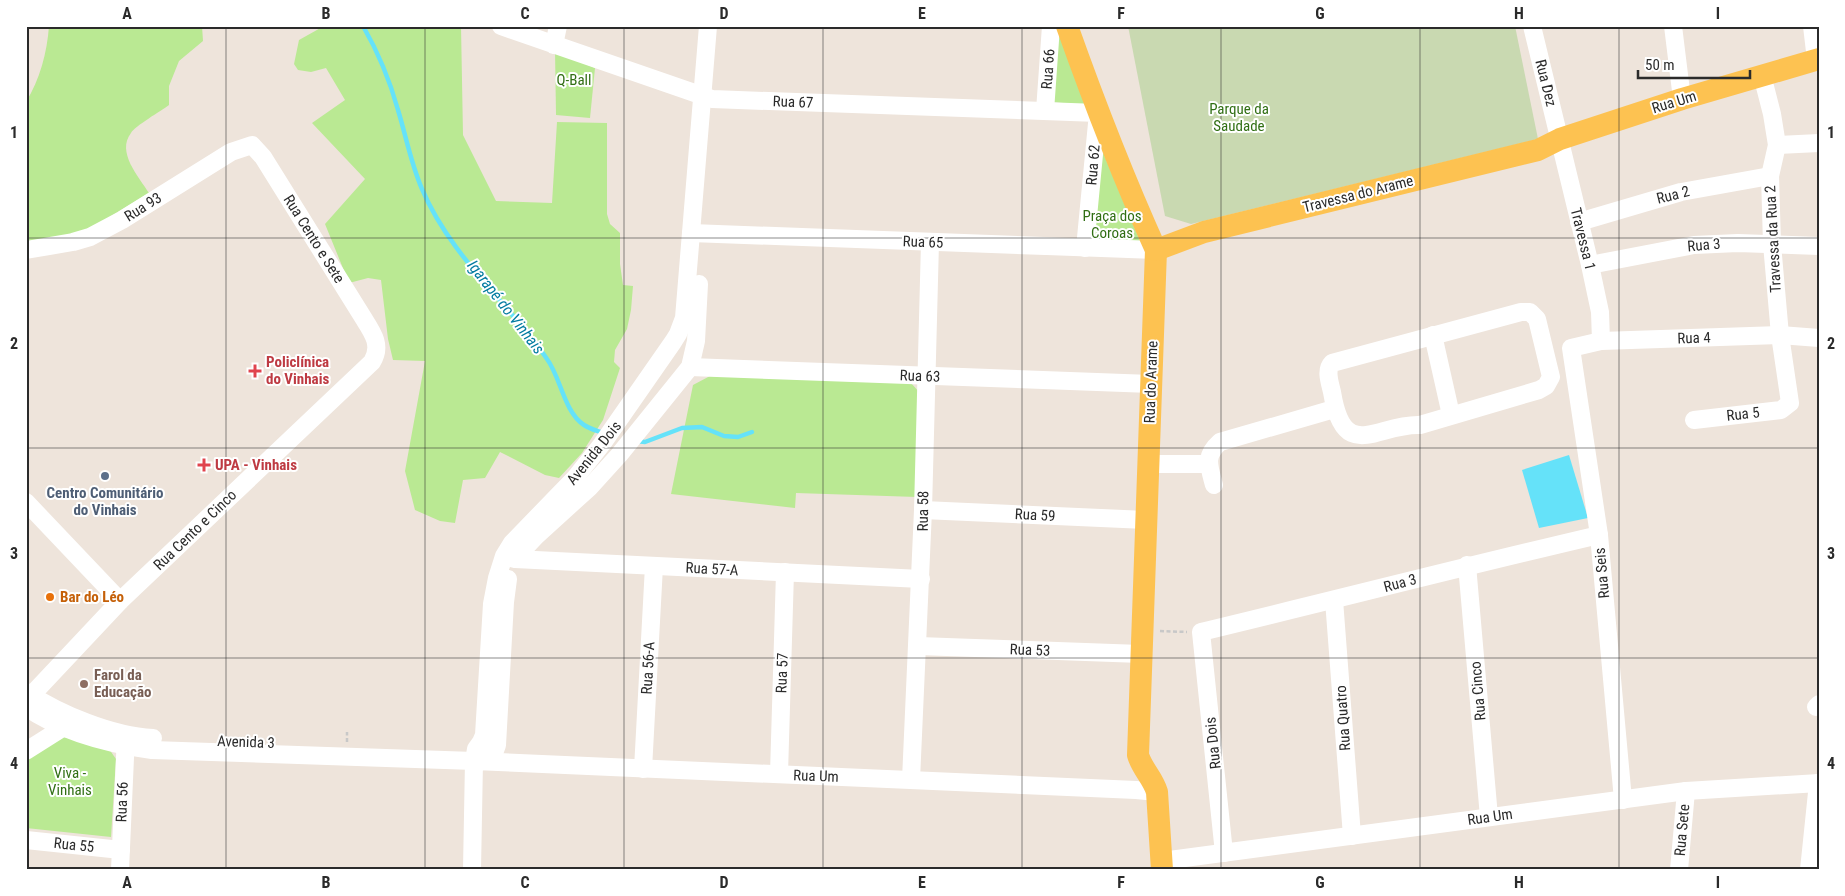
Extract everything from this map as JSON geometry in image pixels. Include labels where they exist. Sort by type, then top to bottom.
[{"type":"main road","name":"Rua do Arame","points":[[1067,26],[1098,113],[1156,250],[1138,755],[1142,767],[1154,783],[1146,791]]},
{"type":"main road","name":"Rua Um","points":[[1560,139],[1682,99],[1818,60]]},
{"type":"main road","name":"Travessa do Arame","points":[[1156,250],[1204,232],[1538,150],[1560,139]]},
{"type":"main road","points":[[1146,791],[1162,866]]},
{"type":"street","name":"Rua 67","points":[[501,26],[707,97],[1098,113]]},
{"type":"street","points":[[554,45],[558,26]]},
{"type":"street","name":"Avenida Dois","points":[[509,558],[590,487],[619,455],[690,367],[696,341],[697,233],[707,97],[708,26]]},
{"type":"street","name":"Avenida Dois","points":[[707,97],[719,26]]},
{"type":"street","name":"Rua 66","points":[[1045,111],[1051,26]]},
{"type":"street","name":"Rua Dez","points":[[1532,26],[1560,139]]},
{"type":"street","points":[[1674,26],[1682,99]]},
{"type":"street","points":[[1812,26],[1818,60]]},
{"type":"street","name":"Travessa da Rua 2","points":[[1762,75],[1772,114],[1777,145],[1770,176],[1772,244],[1780,335],[1790,404]]},
{"type":"street","name":"Rua 62","points":[[1085,248],[1098,113]]},
{"type":"street","name":"Travessa 1","points":[[1560,139],[1600,312],[1601,341]]},
{"type":"street","points":[[1777,145],[1819,143]]},
{"type":"street","name":"Rua 93","points":[[26,250],[73,242],[90,237],[122,220],[231,152],[252,145]]},
{"type":"street","name":"Rua Cento e Sete","points":[[252,145],[263,157],[374,336]]},
{"type":"street","name":"Rua 2","points":[[1579,222],[1681,192],[1770,176]]},
{"type":"street","name":"Avenida Dois","points":[[477,757],[494,753],[497,745],[505,602],[512,543],[575,478],[620,420],[673,342],[682,326],[697,233]]},
{"type":"street","name":"Rua 65","points":[[697,233],[1156,250]]},
{"type":"street","name":"Rua 58","points":[[911,780],[921,579],[930,242]]},
{"type":"street","name":"Rua 3","points":[[1590,265],[1694,245],[1738,243],[1819,246]]},
{"type":"street","points":[[1521,312],[1530,312],[1537,319],[1551,377],[1546,386],[1539,390],[1420,425],[1408,424],[1364,436],[1356,435],[1350,431],[1338,418],[1334,409],[1328,371],[1332,363],[1433,335],[1521,312]]},
{"type":"street","points":[[1433,335],[1451,415]]},
{"type":"street","name":"Rua 4","points":[[1571,348],[1601,341],[1780,335],[1819,338]]},
{"type":"street","name":"Rua Cento e Cinco","points":[[28,699],[120,601],[372,362],[377,350],[374,336]]},
{"type":"street","name":"Rua Seis","points":[[1571,348],[1599,535],[1623,800]]},
{"type":"street","name":"Rua 63","points":[[690,367],[1151,384]]},
{"type":"street","name":"Rua 5","points":[[1694,420],[1781,410],[1790,404]]},
{"type":"street","points":[[1214,485],[1209,464],[1212,451],[1220,442],[1334,409]]},
{"type":"street","points":[[1148,464],[1209,464]]},
{"type":"street","points":[[26,502],[120,601]]},
{"type":"street","name":"Rua 59","points":[[923,510],[1146,520]]},
{"type":"street","name":"Rua 3","points":[[1201,632],[1467,565],[1599,535]]},
{"type":"street","name":"Rua 57-A","points":[[509,558],[921,579]]},
{"type":"street","name":"Rua Cinco","points":[[1467,565],[1489,817]]},
{"type":"street","name":"Rua 56-A","points":[[643,769],[654,566]]},
{"type":"street","name":"Rua 57","points":[[778,774],[785,572]]},
{"type":"street","name":"Rua Quatro","points":[[1334,600],[1352,836]]},
{"type":"street","name":"Rua Dois","points":[[1201,632],[1224,853]]},
{"type":"street","name":"Rua 53","points":[[918,646],[1141,654]]},
{"type":"street","name":"Avenida 3","points":[[28,699],[66,720],[152,750],[477,757]]},
{"type":"street","points":[[26,751],[66,720]]},
{"type":"street","name":"Rua 56","points":[[120,870],[125,740]]},
{"type":"street","points":[[472,870],[477,757]]},
{"type":"street","name":"Rua Um","points":[[477,757],[643,769],[1146,791]]},
{"type":"street","points":[[1809,870],[1818,783]]},
{"type":"street","name":"Rua Um","points":[[1162,866],[1224,853],[1686,791],[1818,783]]},
{"type":"street","name":"Rua Sete","points":[[1679,870],[1686,791]]},
{"type":"street","name":"Rua 55","points":[[26,840],[121,850]]},
{"type":"path","points":[[1142,631],[1201,632]]},
{"type":"green space","points":[[49,26],[202,26],[203,41],[179,61],[169,86],[169,105],[138,127],[127,140],[127,156],[149,193],[93,227],[64,237],[26,244],[26,102],[42,66]]},
{"type":"green space","points":[[324,26],[461,26],[463,135],[496,201],[552,203],[557,122],[607,123],[607,214],[610,224],[620,233],[620,264],[623,285],[633,286],[627,329],[615,350],[614,362],[620,368],[603,420],[582,453],[559,478],[545,475],[500,452],[485,478],[463,480],[455,523],[440,521],[415,510],[405,471],[425,361],[393,360],[388,339],[381,280],[368,278],[349,283],[325,224],[365,179],[312,123],[345,100],[326,68],[311,72],[298,70],[294,64],[299,40]]},
{"type":"green space","points":[[1057,26],[1086,105],[1051,102]]},
{"type":"green space","name":"Parque da Saudade","points":[[1128,26],[1515,26],[1538,139],[1191,224],[1165,216]]},
{"type":"green space","name":"Q-Ball","points":[[555,51],[595,68],[590,118],[556,115]]},
{"type":"green space","name":"Praça dos Coroas","points":[[1100,145],[1142,246],[1089,243]]},
{"type":"green space","points":[[710,376],[911,383],[920,393],[917,497],[796,493],[795,508],[671,494],[693,385]]},
{"type":"green space","name":"Viva - Vinhais","points":[[60,736],[109,749],[116,759],[111,837],[26,828],[26,756]]},
{"type":"water","points":[[1569,455],[1588,518],[1539,528],[1522,470]]},
{"type":"waterway","name":"Igarapé do Vinhais","points":[[363,26],[374,46],[395,99],[415,170],[434,213],[463,257],[547,359],[567,403],[577,419],[586,426],[605,434]]},
{"type":"waterway","name":"Igarapé do Vinhais","points":[[636,441],[645,442],[682,428],[702,427],[724,436],[738,437],[752,432]]},
{"type":"place","name":"Policlínica do Vinhais","points":[[255,371]]},
{"type":"place","name":"UPA - Vinhais","points":[[204,465]]},
{"type":"place","name":"Centro Comunitário do Vinhais","points":[[105,476]]},
{"type":"place","name":"Bar do Léo","points":[[50,597]]},
{"type":"place","name":"Farol da Educação","points":[[84,684]]}]
